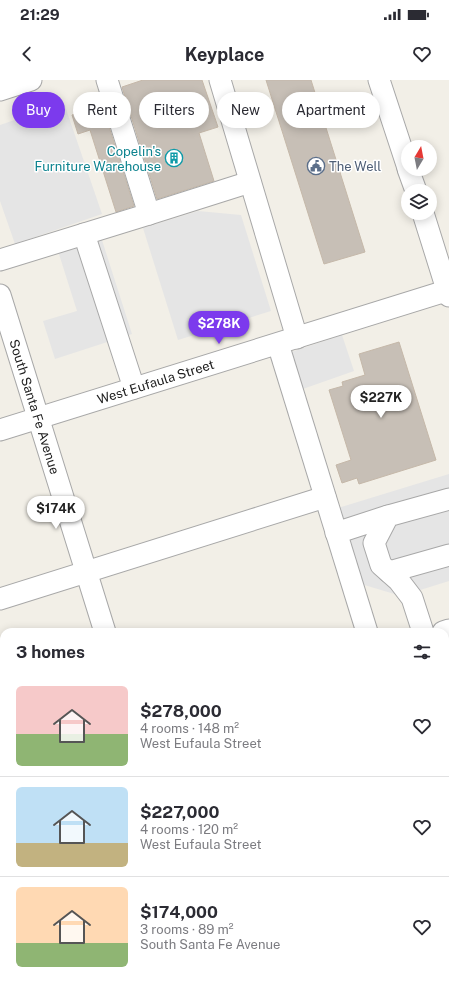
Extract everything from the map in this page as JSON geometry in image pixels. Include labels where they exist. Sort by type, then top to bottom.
[{"type":"street","points":[[0,90],[31,80]]},
{"type":"street","points":[[107,80],[148,214]]},
{"type":"street","points":[[220,80],[250,182],[325,497],[366,628]]},
{"type":"street","points":[[379,80],[401,147]]},
{"type":"street","points":[[0,260],[250,182]]},
{"type":"street","points":[[425,220],[448,293]]},
{"type":"street","points":[[84,234],[134,388]]},
{"type":"street","name":"West Eufaula Street","points":[[0,430],[448,293]]},
{"type":"street","name":"South Santa Fe Avenue","points":[[0,295],[104,628]]},
{"type":"street","points":[[0,599],[325,497]]},
{"type":"street","points":[[336,534],[388,516],[449,499]]},
{"type":"street","points":[[388,516],[374,543],[381,565],[399,581],[412,598],[422,628]]},
{"type":"street","points":[[389,572],[449,555]]},
{"type":"shaded area","points":[[65,106],[102,214],[15,244],[0,201],[0,125],[12,121],[12,128],[65,128]]},
{"type":"shaded area","points":[[198,211],[241,215],[271,311],[178,340],[143,228]]},
{"type":"shaded area","points":[[101,237],[132,334],[55,359],[43,321],[77,311],[58,251]]},
{"type":"shaded area","points":[[342,335],[354,371],[300,390],[288,353]]},
{"type":"shaded area","points":[[449,474],[449,581],[401,596],[361,584],[338,508]]},
{"type":"building","name":"Copelin's Furniture Warehouse","points":[[143,80],[202,80],[206,92],[139,92],[139,128],[209,128],[209,101],[217,127],[199,133],[214,181],[157,199],[131,116],[131,92],[124,92],[122,87]]},
{"type":"building","name":"The Well","points":[[266,80],[311,80],[315,92],[282,92],[282,128],[326,128],[365,252],[324,264],[274,105],[274,92],[270,92]]},
{"type":"building","points":[[76,128],[109,128],[134,206],[116,212],[90,130],[78,134]]},
{"type":"building","points":[[399,342],[436,460],[359,484],[357,478],[342,483],[336,465],[351,460],[329,390],[343,386],[342,382],[365,375],[359,354]]},
{"type":"place","name":"Copelin's Furniture Warehouse","points":[[174,158]]},
{"type":"place","name":"The Well","points":[[316,166]]}]
